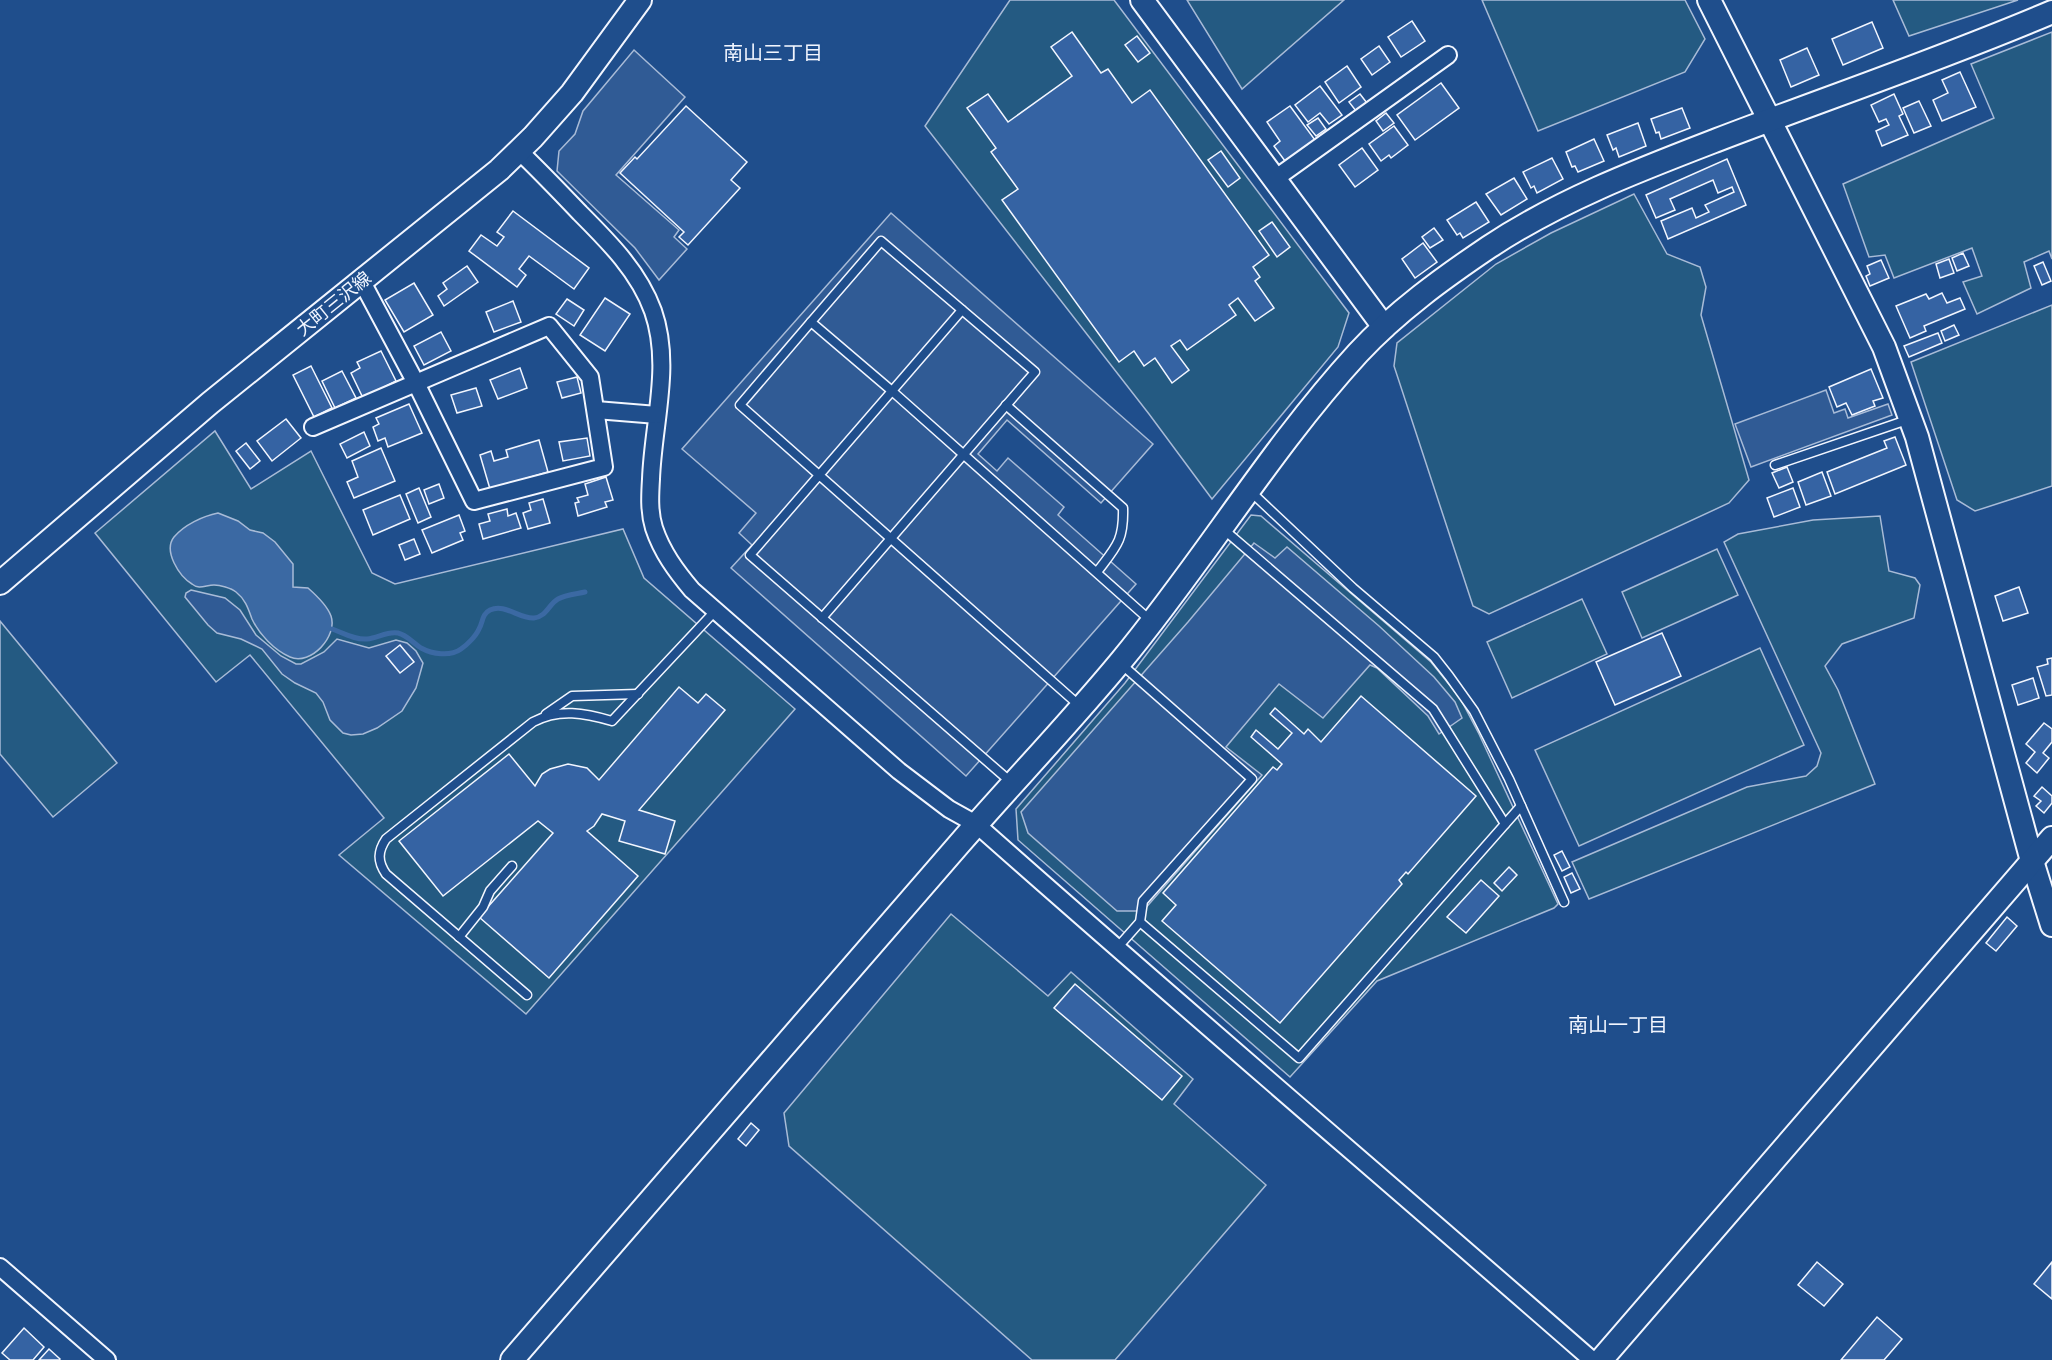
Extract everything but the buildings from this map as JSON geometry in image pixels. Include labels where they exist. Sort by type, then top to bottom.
[{"type":"street","name":"大町三沢線","points":[[0,583],[210,404],[361,280],[459,204],[519,151],[572,93],[640,0]]},
{"type":"street","points":[[1143,0],[1384,327]]},
{"type":"street","points":[[1709,0],[1884,347],[1910,419],[2032,861],[2052,925]]},
{"type":"street","points":[[512,1360],[976,824],[1120,663],[1174,595],[1277,450],[1360,351],[1384,327],[1482,252],[1550,211],[1619,178],[1977,44],[2052,12]]},
{"type":"street","points":[[1275,178],[1448,55]]},
{"type":"street","points":[[519,151],[610,243],[644,290],[653,312],[661,353],[650,483],[653,526],[674,568],[692,590],[899,771],[950,809],[976,824],[1116,949],[1287,1094],[1592,1360]]},
{"type":"street","points":[[313,427],[416,383],[549,326],[591,376],[604,466],[474,501],[416,383],[361,280]]},
{"type":"street","points":[[596,410],[657,415]]},
{"type":"street","points":[[1601,1360],[2052,838]]},
{"type":"street","points":[[0,1267],[87,1354],[107,1360]]},
{"type":"lane","points":[[822,618],[892,538],[1035,372],[881,240],[740,405],[820,474],[892,538],[1081,707]]},
{"type":"lane","points":[[962,310],[750,555],[1012,783]]},
{"type":"lane","points":[[811,322],[964,454],[1152,622]]},
{"type":"lane","points":[[1006,405],[1123,508],[1123,526],[1119,543],[1097,572]]},
{"type":"lane","points":[[1775,465],[1910,419]]},
{"type":"lane","points":[[1248,490],[1353,588],[1434,657],[1474,711],[1521,806],[1564,902]]},
{"type":"lane","points":[[1222,528],[1433,709],[1505,824]]},
{"type":"lane","points":[[543,717],[569,712],[612,722],[716,610]]},
{"type":"lane","points":[[1116,949],[1140,922],[1143,902],[1252,779],[1120,663]]},
{"type":"lane","points":[[527,995],[386,874],[379,857],[380,849],[386,839],[533,722],[572,696],[638,694]]},
{"type":"lane","points":[[1140,922],[1299,1058],[1521,806]]},
{"type":"lane","points":[[459,937],[483,907],[490,891],[512,866]]},
{"type":"shaded area","points":[[1010,0],[1114,0],[1349,313],[1338,347],[1212,499],[1149,414],[925,126]]},
{"type":"shaded area","points":[[1187,0],[1344,0],[1242,89]]},
{"type":"shaded area","points":[[1482,0],[1685,0],[1705,39],[1685,72],[1538,131]]},
{"type":"shaded area","points":[[1893,0],[2018,0],[1909,36]]},
{"type":"shaded area","points":[[2052,32],[2052,259],[2049,251],[2024,262],[2031,288],[1977,314],[1963,282],[1982,276],[1972,248],[1894,278],[1885,255],[1869,257],[1843,184],[1994,118],[1971,64]]},
{"type":"shaded area","points":[[634,50],[685,97],[616,175],[679,230],[674,237],[687,249],[659,280],[635,248],[557,171],[559,151],[575,134],[583,111]]},
{"type":"shaded area","points":[[1634,194],[1667,254],[1700,267],[1706,287],[1701,315],[1749,480],[1729,503],[1489,614],[1473,606],[1394,366],[1397,343],[1496,264],[1551,233]]},
{"type":"shaded area","points":[[891,213],[1153,444],[1101,503],[1007,420],[978,454],[997,471],[1008,458],[1064,507],[1058,515],[1136,584],[966,776],[731,568],[752,545],[739,533],[756,513],[682,449]]},
{"type":"shaded area","points":[[2052,305],[2052,486],[1975,511],[1957,500],[1911,362]]},
{"type":"shaded area","points":[[1826,390],[1834,413],[1845,409],[1848,418],[1888,404],[1892,415],[1751,467],[1735,424]]},
{"type":"shaded area","points":[[215,431],[251,489],[311,451],[372,573],[395,584],[623,529],[644,578],[795,709],[526,1014],[339,855],[384,818],[250,655],[216,682],[95,533]]},
{"type":"shaded area","points":[[218,513],[238,521],[250,530],[263,533],[275,542],[293,564],[293,587],[308,588],[327,608],[332,624],[330,632],[327,640],[314,653],[298,659],[284,654],[263,636],[244,601],[236,592],[219,586],[195,586],[182,575],[171,556],[170,549],[174,537],[194,522]]},
{"type":"shaded area","points":[[1251,515],[1261,516],[1431,662],[1460,698],[1558,904],[1554,908],[1377,981],[1290,1077],[1018,840],[1016,809],[1125,683]]},
{"type":"shaded area","points":[[1880,516],[1889,571],[1915,578],[1920,585],[1914,618],[1842,644],[1825,666],[1838,690],[1875,784],[1589,899],[1572,862],[1747,787],[1806,776],[1817,766],[1821,753],[1724,542],[1738,534],[1813,520]]},
{"type":"shaded area","points":[[1254,543],[1275,558],[1287,547],[1434,677],[1455,702],[1462,718],[1439,734],[1428,716],[1377,668],[1370,665],[1323,718],[1279,684],[1226,747],[1262,775],[1143,911],[1117,911],[1028,833],[1021,812],[1188,622]]},
{"type":"shaded area","points":[[1717,549],[1738,595],[1642,638],[1622,592]]},
{"type":"shaded area","points":[[191,590],[225,598],[240,610],[256,635],[281,656],[296,664],[301,664],[324,652],[337,639],[369,648],[396,640],[407,643],[416,651],[423,663],[416,688],[402,711],[377,728],[363,734],[343,733],[330,720],[323,702],[316,693],[282,674],[262,649],[241,639],[217,633],[208,625],[185,597],[186,593]]},
{"type":"shaded area","points":[[1582,599],[1607,654],[1512,698],[1487,642]]},
{"type":"shaded area","points":[[0,621],[117,763],[53,817],[0,754]]},
{"type":"shaded area","points":[[1760,648],[1804,745],[1579,846],[1535,750]]},
{"type":"shaded area","points":[[951,914],[1048,996],[1071,972],[1193,1079],[1174,1104],[1266,1185],[1115,1360],[1032,1360],[789,1146],[784,1113]]},
{"type":"waterway","points":[[332,629],[363,639],[398,633],[425,650],[441,654],[452,653],[457,652],[471,640],[478,632],[485,614],[490,610],[501,608],[534,618],[542,615],[558,599],[585,592]]},
{"type":"district","name":"南山三丁目","points":[[773,52]]},
{"type":"district","name":"南山一丁目","points":[[1618,1024]]}]
